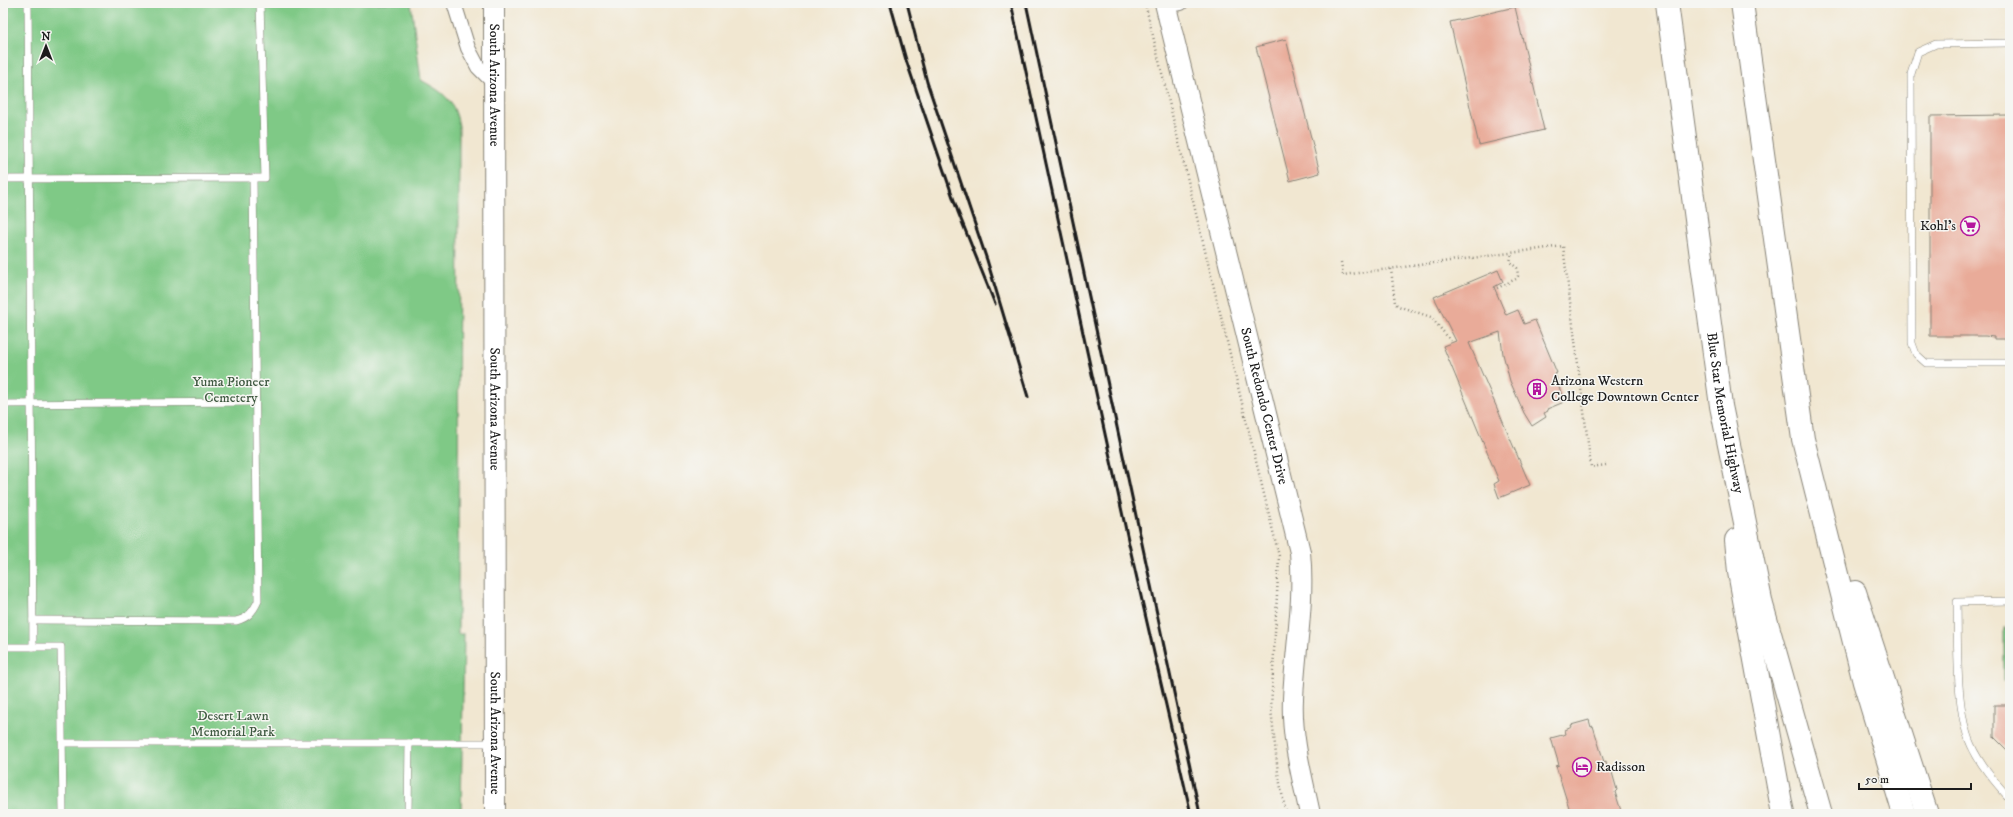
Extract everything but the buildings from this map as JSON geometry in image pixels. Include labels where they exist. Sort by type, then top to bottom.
[{"type":"highway","name":"Blue Star Memorial Highway","points":[[1667,3],[1721,406],[1762,605],[1821,814]]},
{"type":"highway","points":[[1742,3],[1803,439],[1864,682],[1904,814]]},
{"type":"highway","points":[[1721,406],[1739,572],[1783,814]]},
{"type":"highway","points":[[1803,439],[1884,676],[1927,814]]},
{"type":"street","points":[[454,3],[468,48],[478,67],[495,84]]},
{"type":"street","name":"South Arizona Avenue","points":[[494,3],[495,814]]},
{"type":"street","name":"South Redondo Center Drive","points":[[1171,4],[1300,552],[1302,593],[1293,700],[1293,723],[1310,814]]},
{"type":"lane","points":[[28,3],[28,179],[33,647]]},
{"type":"lane","points":[[3,179],[264,178],[260,3]]},
{"type":"lane","points":[[2010,43],[1936,44],[1918,52],[1911,74],[1911,82],[1912,343],[1916,354],[1926,363],[2010,363]]},
{"type":"lane","points":[[33,620],[236,621],[246,618],[258,601],[253,178]]},
{"type":"lane","points":[[3,404],[256,402]]},
{"type":"lane","points":[[2010,601],[1957,602],[1961,706],[1970,744],[1990,776],[2010,799]]},
{"type":"lane","points":[[3,647],[61,647],[62,814]]},
{"type":"lane","points":[[62,743],[496,743]]},
{"type":"lane","points":[[408,814],[409,743]]},
{"type":"path","points":[[1145,3],[1279,556],[1271,709],[1278,773],[1286,814]]},
{"type":"path","points":[[1341,262],[1344,276],[1563,246],[1591,466],[1606,465]]},
{"type":"path","points":[[1497,288],[1516,279],[1518,276],[1517,268],[1510,262],[1512,253]]},
{"type":"path","points":[[1391,269],[1395,303],[1398,306],[1431,317],[1451,341]]},
{"type":"green space","name":"Yuma Pioneer Cemetery","points":[[3,3],[411,3],[421,80],[442,93],[447,98],[454,109],[459,126],[458,634],[464,634],[461,814],[3,814]]},
{"type":"green space","points":[[2004,628],[2010,628],[2010,681],[2004,681]]},
{"type":"railway","points":[[890,3],[906,60],[958,212],[995,304]]},
{"type":"railway","points":[[907,3],[927,82],[987,260],[1028,397]]},
{"type":"railway","points":[[1011,3],[1129,544],[1191,814]]},
{"type":"railway","points":[[1026,3],[1200,814]]},
{"type":"place","name":"Kohl's","points":[[1970,226]]},
{"type":"place","name":"Arizona Western College Downtown Center","points":[[1537,389]]},
{"type":"place","name":"Radisson","points":[[1582,767]]},
{"type":"park label","name":"Desert Lawn Memorial Park","points":[[233,724]]}]
